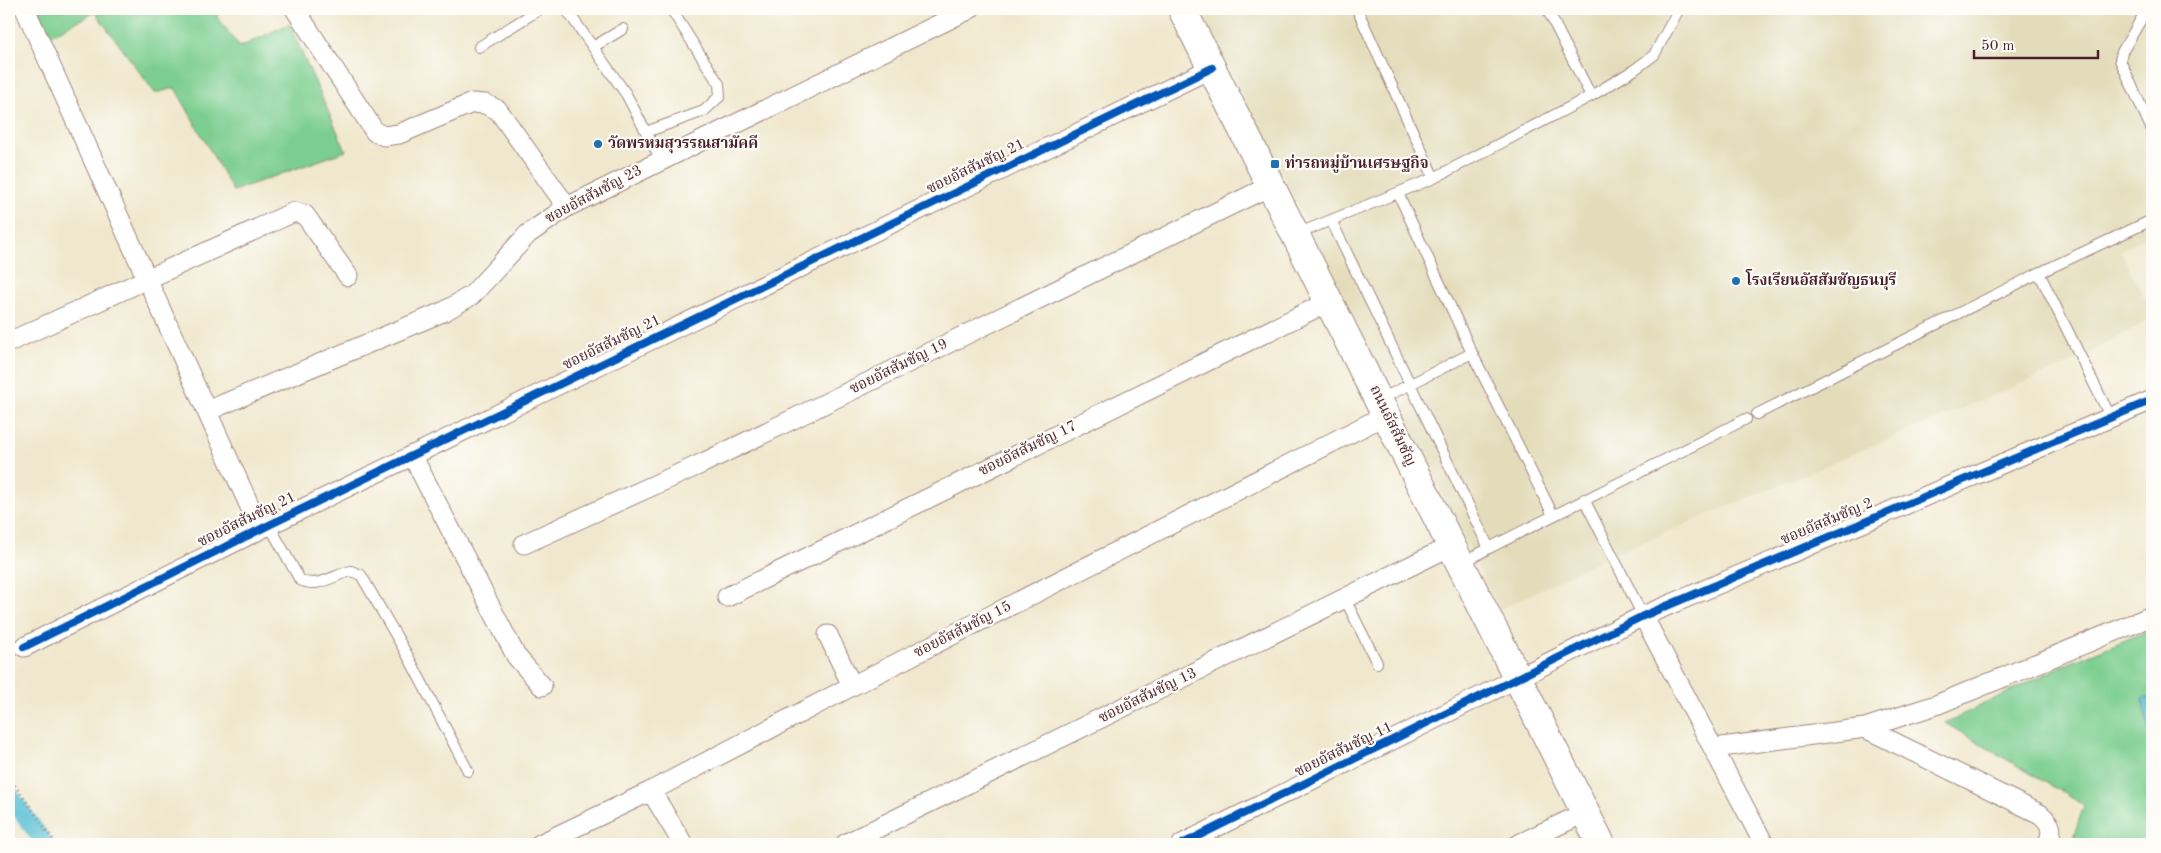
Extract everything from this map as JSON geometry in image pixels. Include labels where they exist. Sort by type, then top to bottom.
[{"type":"street","points":[[24,9],[207,411],[265,527]]},
{"type":"street","points":[[295,9],[375,132],[384,136],[399,134],[472,102],[485,104],[498,110],[567,207]]},
{"type":"street","name":"ซอยอัสสัมชัญ 23","points":[[207,411],[445,311],[472,296],[528,234],[567,207],[970,9]]},
{"type":"street","name":"ถนนอัสสัมชัญ","points":[[1188,12],[1212,68],[1297,234],[1600,844]]},
{"type":"street","name":"ซอยอัสสัมชัญ 21","points":[[24,647],[412,455],[1212,68]]},
{"type":"street","name":"ซอยอัสสัมชัญ 19","points":[[524,544],[703,463],[1272,185]]},
{"type":"street","points":[[9,342],[294,212],[305,214],[348,276]]},
{"type":"street","name":"ซอยอัสสัมชัญ 17","points":[[727,597],[1330,301]]},
{"type":"street","name":"ซอยอัสสัมชัญ 2","points":[[1518,680],[1643,616],[1874,516],[2152,400]]},
{"type":"street","name":"ซอยอัสสัมชัญ 15","points":[[540,844],[651,791],[1383,408]]},
{"type":"street","points":[[412,455],[516,656],[542,686]]},
{"type":"street","name":"ซอยอัสสัมชัญ 13","points":[[845,844],[1345,599],[1456,555]]},
{"type":"street","points":[[1643,616],[1764,844]]},
{"type":"street","points":[[1714,748],[1865,728],[1936,705],[2152,616]]},
{"type":"street","points":[[828,635],[852,686]]},
{"type":"street","name":"ซอยอัสสัมชัญ 11","points":[[1182,844],[1518,680]]},
{"type":"street","points":[[1865,728],[2040,814],[2049,822],[2052,832],[2048,844]]},
{"type":"street","points":[[651,791],[683,844]]},
{"type":"street","points":[[1519,844],[1584,813]]},
{"type":"lane","points":[[479,48],[540,9]]},
{"type":"lane","points":[[566,9],[626,94],[661,160]]},
{"type":"lane","points":[[646,132],[704,111],[720,96],[719,84],[672,9]]},
{"type":"lane","points":[[1357,9],[1434,178]]},
{"type":"lane","points":[[1547,9],[1591,96]]},
{"type":"lane","points":[[1297,234],[1434,178],[1591,96],[1654,55],[1679,9]]},
{"type":"lane","points":[[2147,9],[2122,52],[2120,60],[2152,130]]},
{"type":"lane","points":[[593,47],[624,29]]},
{"type":"lane","points":[[1398,193],[1472,353],[1554,515]]},
{"type":"lane","points":[[1331,220],[1489,548]]},
{"type":"lane","points":[[1758,414],[2039,273],[2152,220]]},
{"type":"lane","points":[[2039,273],[2111,418]]},
{"type":"lane","points":[[1383,408],[1411,384],[1472,353]]},
{"type":"lane","points":[[1456,555],[1489,548],[1746,419]]},
{"type":"lane","points":[[1584,499],[1643,616]]},
{"type":"lane","points":[[265,527],[300,580],[307,584],[317,584],[352,571],[361,575],[409,658],[468,771]]},
{"type":"lane","points":[[1345,599],[1377,663]]},
{"type":"path","points":[[9,776],[56,844]]},
{"type":"shaded area","name":"โรงเรียนอัสสัมชัญธนบุรี","points":[[1200,9],[2152,9],[2152,233],[2120,251],[2152,311],[2152,318],[2075,361],[1600,560],[1499,610]]},
{"type":"green space","points":[[39,9],[227,9],[216,16],[240,47],[289,24],[346,151],[233,191],[175,88],[155,93],[95,12],[51,35]]},
{"type":"green space","points":[[2152,629],[2152,697],[2142,698],[2152,745],[2152,844],[2071,844],[2084,805],[1945,723],[2062,666]]},
{"type":"water","points":[[2152,697],[2152,745],[2142,698]]},
{"type":"waterway","points":[[9,794],[45,844]]},
{"type":"cycle path","points":[[24,647],[269,525],[1212,68]]},
{"type":"cycle path","points":[[1182,844],[1643,616],[2152,400]]},
{"type":"place","name":"วัดพรหมสุวรรณสามัคคี","points":[[598,144]]},
{"type":"place","name":"ท่ารถหมู่บ้านเศรษฐกิจ","points":[[1275,164]]},
{"type":"place","name":"โรงเรียนอัสสัมชัญธนบุรี","points":[[1736,281]]}]
